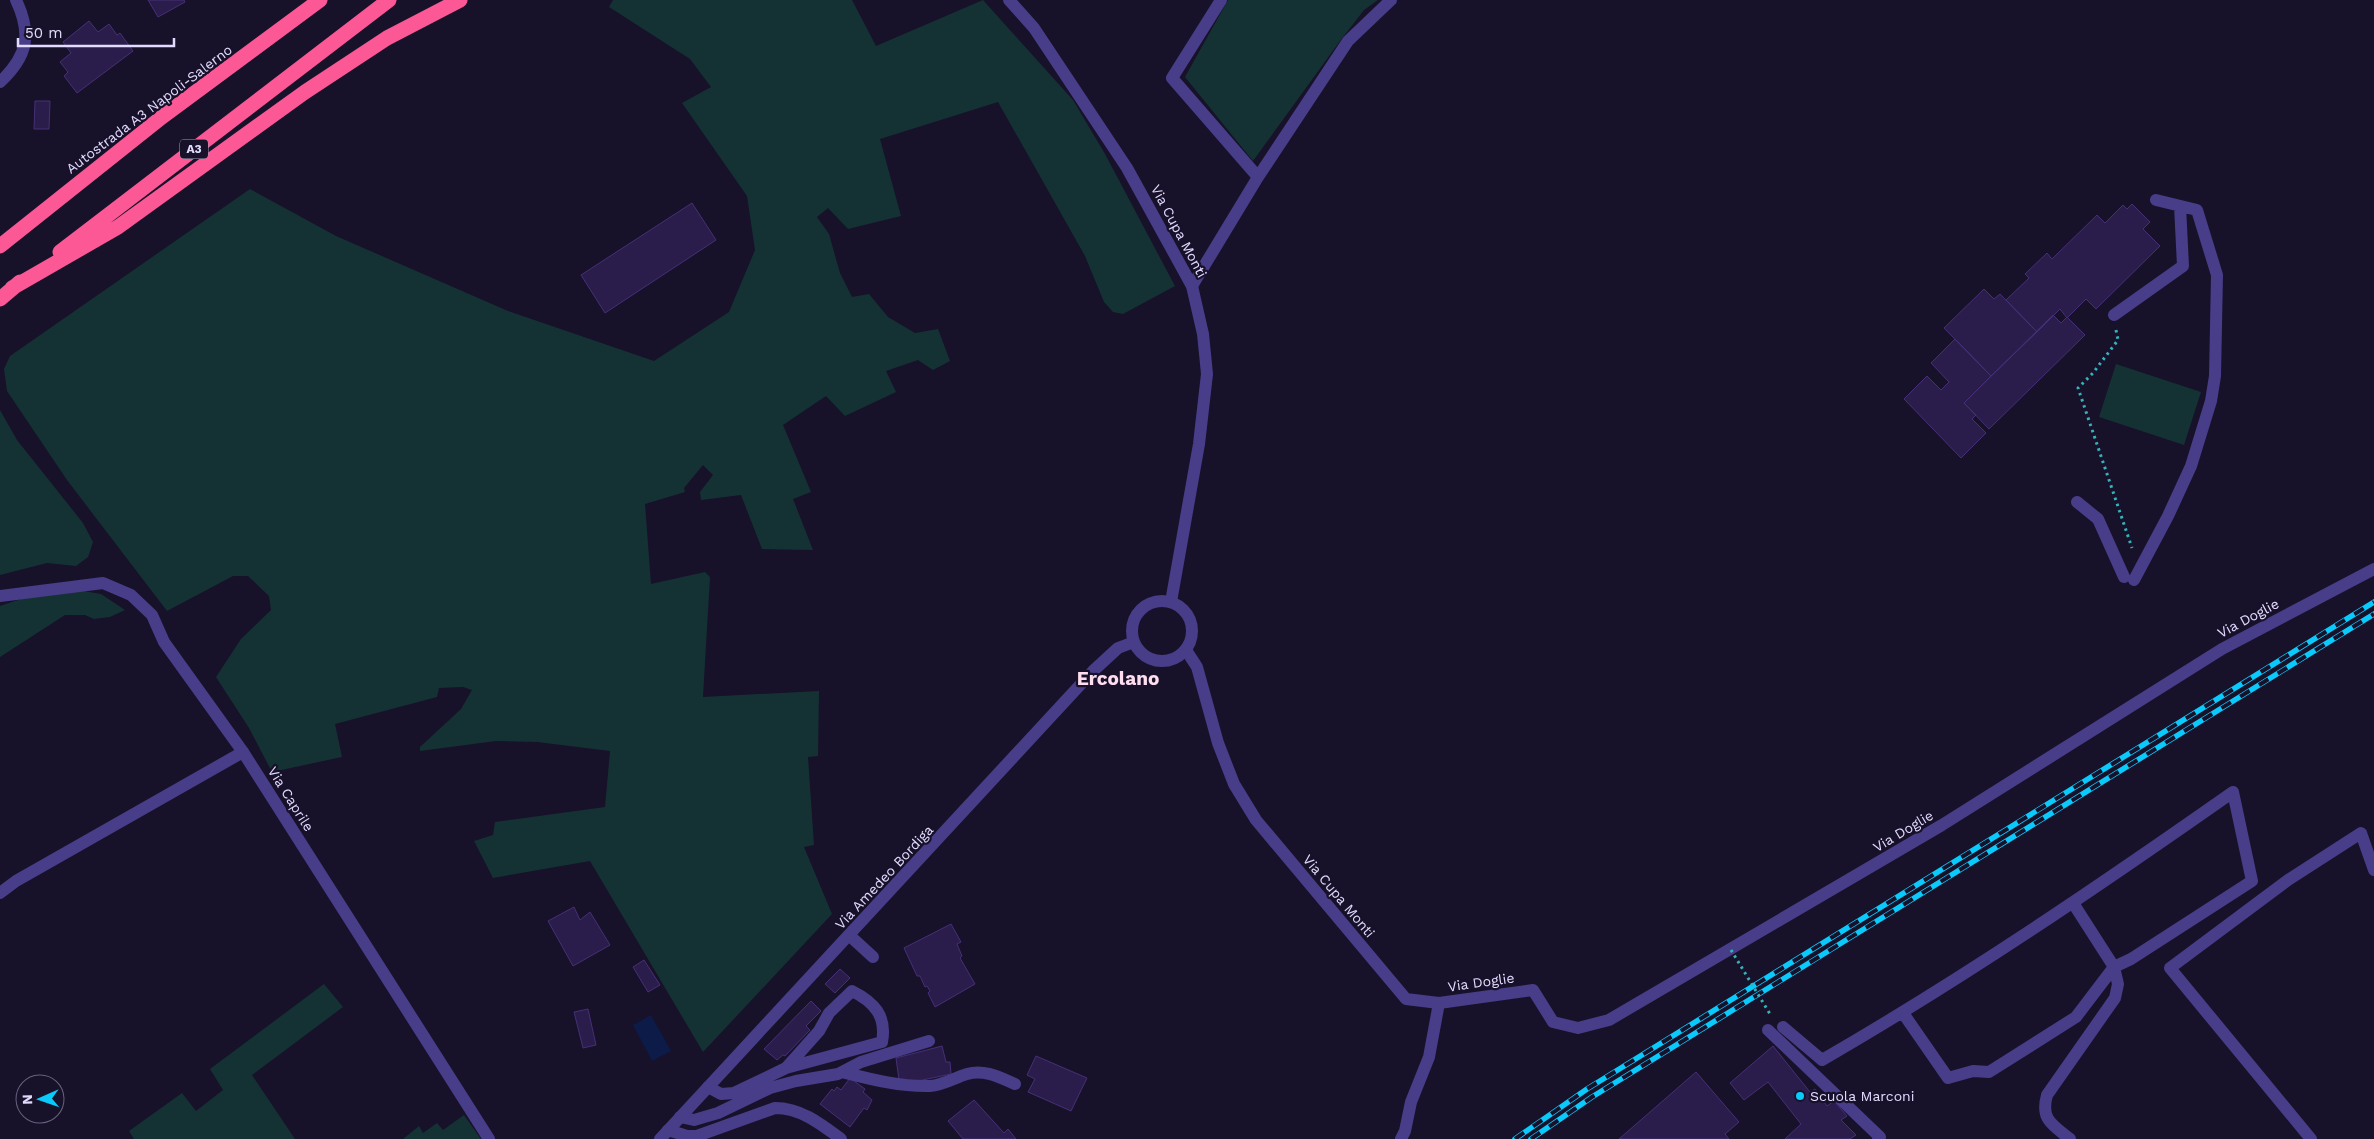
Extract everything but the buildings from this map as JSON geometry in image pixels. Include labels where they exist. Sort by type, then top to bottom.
[{"type":"highway","name":"Autostrada A3 Napoli-Salerno","points":[[0,246],[162,117],[320,0]]},
{"type":"highway","name":"A3","points":[[0,299],[389,0]]},
{"type":"highway","points":[[12,288],[118,227],[305,92],[387,38],[460,0]]},
{"type":"street","points":[[0,82],[15,68],[25,45],[24,19],[16,0]]},
{"type":"street","name":"Via Cupa Monti","points":[[1009,0],[1034,28],[1127,168],[1192,286],[1203,334],[1207,374],[1199,444],[1171,602]]},
{"type":"street","points":[[1221,0],[1172,78],[1258,177]]},
{"type":"street","points":[[1192,286],[1258,177],[1348,41],[1390,0]]},
{"type":"street","points":[[2077,502],[2098,519],[2129,579],[2168,516],[2191,466],[2211,401],[2215,376],[2217,275],[2197,210],[2156,200]]},
{"type":"street","points":[[2114,315],[2183,266],[2180,206]]},
{"type":"street","name":"Via Doglie","points":[[1439,1003],[1533,990],[1553,1022],[1578,1028],[1609,1020],[1942,825],[2222,649],[2374,568]]},
{"type":"street","name":"Via Caprile","points":[[0,596],[104,583],[131,596],[152,614],[164,642],[243,752],[489,1139]]},
{"type":"street","points":[[1158,601],[1171,602],[1180,607],[1188,616],[1192,628],[1191,638],[1186,650],[1175,658],[1165,661],[1153,660],[1143,655],[1134,642],[1132,635],[1133,622],[1138,612],[1146,605],[1158,601]]},
{"type":"street","name":"Via Amedeo Bordiga","points":[[664,1134],[850,936],[1093,671],[1118,648],[1134,642]]},
{"type":"street","name":"Via Cupa Monti","points":[[1186,650],[1197,667],[1218,743],[1234,784],[1256,820],[1406,999],[1439,1003]]},
{"type":"street","points":[[0,893],[16,881],[243,752]]},
{"type":"street","points":[[1783,1027],[1822,1060],[1903,1013],[2073,904],[2233,792],[2252,881],[2131,959],[2114,967],[2076,1017],[1989,1072],[1973,1071],[1948,1078],[1903,1013]]},
{"type":"street","points":[[2311,1139],[2170,968],[2288,880],[2361,833],[2374,870]]},
{"type":"street","points":[[2070,1139],[2047,1119],[2044,1106],[2047,1096],[2115,998],[2118,984],[2114,967],[2073,904]]},
{"type":"street","points":[[850,936],[873,958]]},
{"type":"street","points":[[708,1087],[721,1094],[734,1092],[786,1068],[882,1042],[884,1032],[880,1011],[868,999],[852,991],[829,1013],[819,1031],[786,1068]]},
{"type":"street","points":[[1401,1139],[1405,1131],[1411,1102],[1429,1057],[1439,1003]]},
{"type":"street","points":[[1768,1030],[1869,1125],[1880,1137],[1878,1139]]},
{"type":"street","points":[[680,1117],[694,1120],[702,1118],[718,1113],[770,1088],[842,1072],[861,1062],[929,1041]]},
{"type":"street","points":[[842,1072],[884,1082],[931,1086],[950,1082],[968,1074],[987,1073],[1015,1084]]},
{"type":"street","points":[[664,1134],[697,1136],[775,1108],[786,1108],[820,1124],[841,1139]]},
{"type":"path","points":[[2118,340],[2093,373],[2078,388],[2128,535]]},
{"type":"path","points":[[1731,950],[1770,1014]]},
{"type":"green space","points":[[613,0],[852,0],[876,46],[983,0],[1073,100],[1105,154],[1175,286],[1123,314],[1113,312],[1104,302],[1085,256],[998,102],[880,139],[901,216],[848,229],[828,208],[817,217],[829,234],[840,273],[852,297],[869,294],[888,317],[915,333],[938,329],[950,361],[933,370],[918,360],[886,371],[896,392],[845,416],[826,396],[783,425],[811,492],[793,499],[813,550],[762,549],[741,495],[701,500],[700,492],[713,475],[703,465],[684,488],[685,492],[645,504],[651,584],[705,572],[710,577],[703,697],[819,691],[818,756],[808,757],[814,845],[804,847],[832,914],[703,1052],[590,861],[493,878],[474,841],[493,835],[495,822],[605,807],[610,751],[537,742],[496,741],[420,751],[420,747],[461,709],[472,690],[463,687],[439,688],[437,697],[335,724],[342,757],[272,772],[249,728],[216,677],[241,639],[271,610],[269,596],[248,576],[233,576],[167,611],[67,480],[7,391],[4,369],[10,356],[250,189],[336,236],[508,311],[654,361],[729,312],[755,250],[747,196],[682,103],[711,87],[690,59],[609,7]]},
{"type":"green space","points":[[1228,0],[1378,0],[1364,10],[1253,161],[1185,77]]},
{"type":"green space","points":[[2116,364],[2201,392],[2184,445],[2099,417]]},
{"type":"green space","points":[[0,410],[17,440],[83,523],[93,542],[88,557],[76,566],[47,563],[0,575]]},
{"type":"green space","points":[[66,588],[101,594],[125,610],[110,617],[94,619],[85,615],[65,615],[0,657],[0,606],[36,594]]},
{"type":"green space","points":[[324,984],[343,1007],[252,1075],[295,1139],[134,1139],[129,1131],[182,1093],[196,1111],[223,1090],[210,1069]]},
{"type":"green space","points":[[464,1115],[481,1139],[403,1139],[419,1126],[423,1133],[437,1123],[443,1130]]},
{"type":"water","points":[[651,1015],[671,1051],[652,1061],[633,1025]]},
{"type":"railway","points":[[1515,1139],[1587,1089],[2374,602]]},
{"type":"railway","points":[[1531,1139],[1592,1097],[2374,614]]},
{"type":"place","name":"Scuola Marconi","points":[[1800,1096]]},
{"type":"district","name":"Ercolano","points":[[1118,678]]}]
